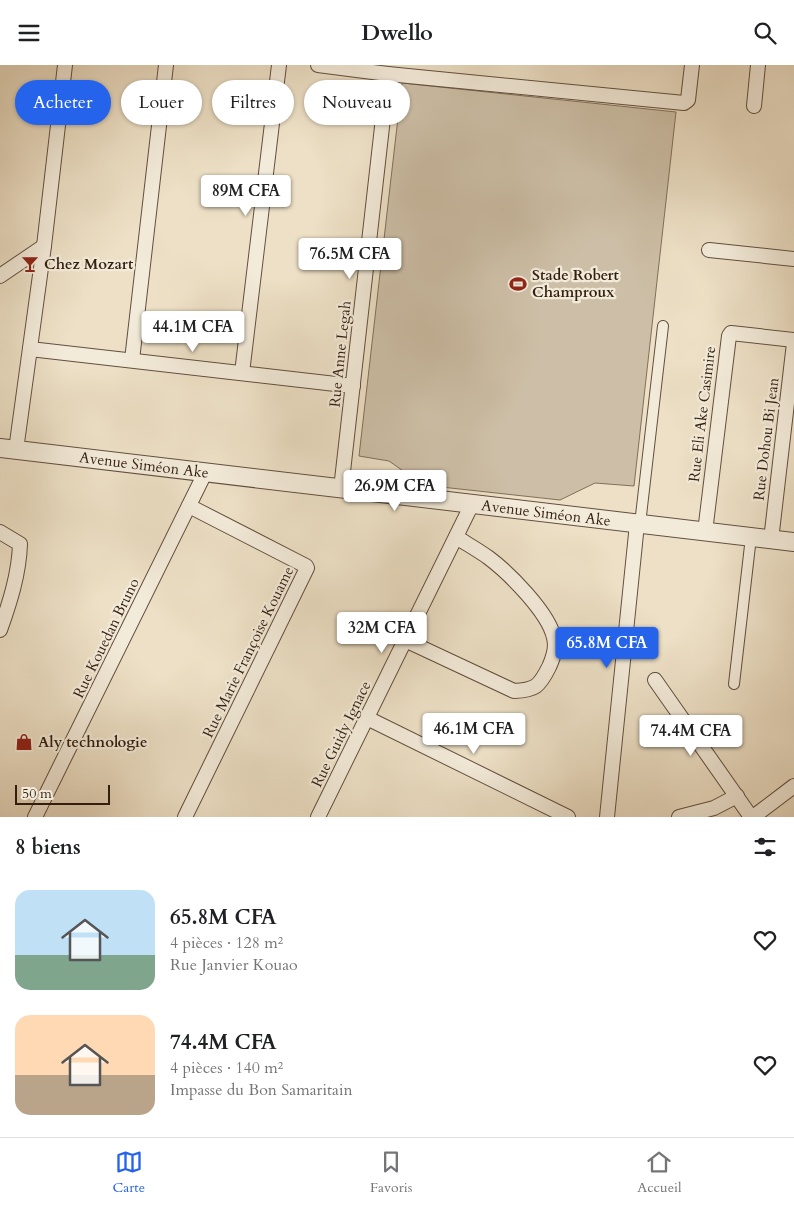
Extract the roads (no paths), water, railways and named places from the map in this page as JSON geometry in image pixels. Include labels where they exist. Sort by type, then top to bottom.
[{"type":"street","points":[[8,449],[30,349],[65,65]]},
{"type":"street","points":[[132,360],[166,65]]},
{"type":"street","points":[[242,373],[279,65]]},
{"type":"street","points":[[318,65],[388,74],[684,103],[688,100],[692,65]]},
{"type":"street","points":[[754,107],[758,65]]},
{"type":"street","name":"Rue Anne Legah","points":[[341,489],[388,74]]},
{"type":"street","points":[[0,276],[44,246]]},
{"type":"street","points":[[709,250],[794,259]]},
{"type":"street","points":[[607,817],[638,524],[663,326]]},
{"type":"street","name":"Rue Eli Ake Casimire","points":[[705,532],[729,336],[731,333],[794,341]]},
{"type":"street","name":"Rue Dohou Bi Jean","points":[[771,540],[794,341]]},
{"type":"street","points":[[30,349],[353,386]]},
{"type":"street","name":"Avenue Siméon Ake","points":[[8,449],[794,542]]},
{"type":"street","name":"Rue Kouedan Bruno","points":[[35,817],[205,473]]},
{"type":"street","name":"Rue Guidy Ignace","points":[[318,817],[472,504]]},
{"type":"street","name":"Rue Marie Françoise Kouame","points":[[185,817],[307,568],[306,565],[189,506]]},
{"type":"street","points":[[0,532],[20,544],[14,589],[0,630]]},
{"type":"street","points":[[405,639],[514,691],[530,690],[543,679],[554,657],[555,639],[548,621],[502,568],[456,537]]},
{"type":"street","points":[[734,684],[751,537]]},
{"type":"street","points":[[655,680],[752,817],[794,786]]},
{"type":"street","points":[[367,718],[568,817]]},
{"type":"street","points":[[680,817],[714,808],[737,796]]},
{"type":"place","name":"Chez Mozart","points":[[30,264]]},
{"type":"place","name":"Stade Robert Champroux","points":[[518,284]]},
{"type":"place","name":"Aly technologie","points":[[24,742]]}]
